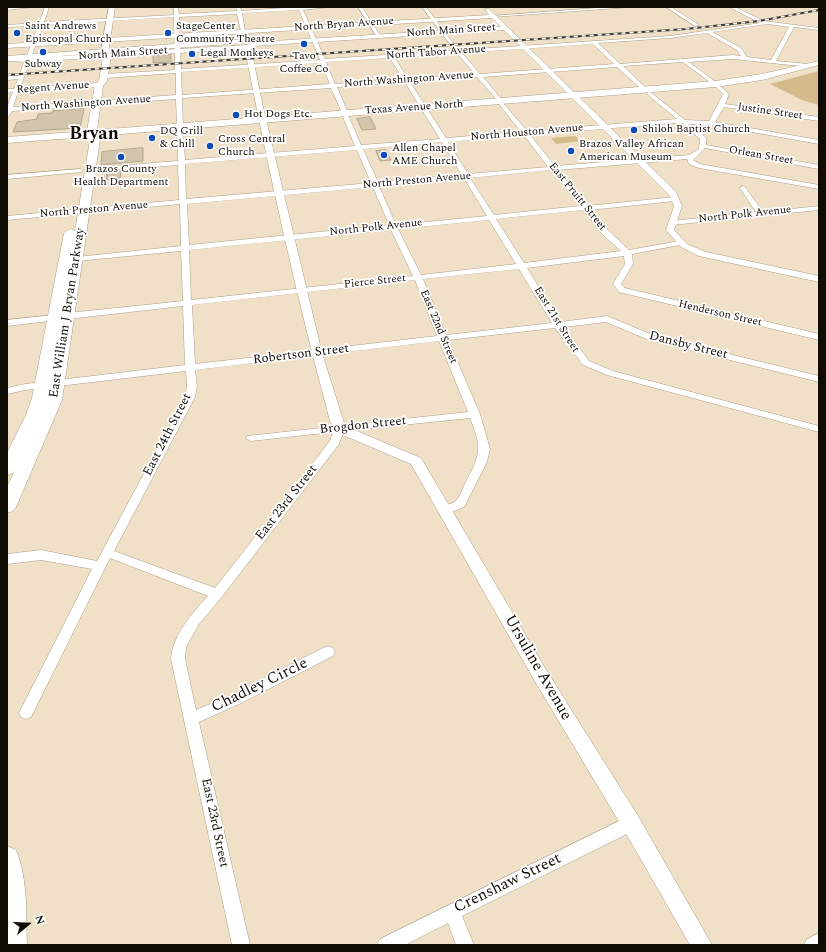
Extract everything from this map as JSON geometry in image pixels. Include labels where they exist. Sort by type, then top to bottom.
[{"type":"main road","points":[[105,76],[107,57],[104,53],[112,7]]},
{"type":"main road","name":"East William J Bryan Parkway","points":[[7,507],[52,410],[50,384],[54,318],[79,211],[85,171],[86,140],[91,135],[99,85],[96,82],[99,58],[104,53]]},
{"type":"main road","points":[[765,81],[766,79],[805,69],[808,66]]},
{"type":"main road","name":"Texas Avenue North","points":[[717,86],[808,66],[819,66]]},
{"type":"main road","name":"Texas Avenue North","points":[[7,143],[263,121],[717,86],[765,81],[819,66]]},
{"type":"main road","name":"East William J Bryan Parkway","points":[[99,85],[104,81],[105,76]]},
{"type":"main road","name":"Texas Avenue North","points":[[7,140],[91,135]]},
{"type":"main road","name":"East William J Bryan Parkway","points":[[7,469],[50,384],[68,316],[77,259],[79,211]]},
{"type":"main road","points":[[7,859],[13,893],[13,945]]},
{"type":"street","points":[[7,8],[31,7]]},
{"type":"street","points":[[7,116],[47,7]]},
{"type":"street","name":"East 24th Street","points":[[26,713],[100,566],[190,397],[192,386],[187,303],[176,7]]},
{"type":"street","points":[[7,26],[176,16],[239,10],[328,7]]},
{"type":"street","points":[[360,7],[379,35]]},
{"type":"street","points":[[424,7],[452,42]]},
{"type":"street","points":[[484,7],[639,160],[675,199],[678,206],[670,230],[680,243],[689,249],[716,258],[819,279]]},
{"type":"street","points":[[546,7],[552,12]]},
{"type":"street","name":"North Bryan Avenue","points":[[7,46],[630,7]]},
{"type":"street","points":[[668,7],[697,25]]},
{"type":"street","points":[[731,7],[759,21],[819,29]]},
{"type":"street","name":"East 22nd Street","points":[[300,8],[321,61],[376,184],[393,226],[418,278],[482,434],[485,449],[482,462],[460,504],[446,510]]},
{"type":"street","points":[[239,10],[263,121],[272,154],[317,353],[336,422],[340,429]]},
{"type":"street","name":"North Tabor Avenue","points":[[105,76],[678,37],[767,23]]},
{"type":"street","points":[[773,61],[792,26]]},
{"type":"street","name":"North Main Street","points":[[7,59],[504,27]]},
{"type":"street","points":[[708,32],[738,49],[744,57]]},
{"type":"street","points":[[594,43],[617,65],[703,138],[704,146],[691,157],[691,162],[699,166],[819,188]]},
{"type":"street","name":"East Pruitt Street","points":[[459,52],[584,207],[616,244],[627,253]]},
{"type":"street","name":"East 21st Street","points":[[391,56],[467,176],[558,325],[580,357],[591,366],[819,429]]},
{"type":"street","name":"North Washington Avenue","points":[[10,110],[683,60],[744,57],[808,66]]},
{"type":"street","points":[[683,60],[726,94],[722,105],[707,130],[698,133]]},
{"type":"street","points":[[7,78],[22,77]]},
{"type":"street","name":"Regent Avenue","points":[[7,91],[99,85]]},
{"type":"street","name":"Justine Street","points":[[722,105],[819,119]]},
{"type":"street","name":"North Houston Avenue","points":[[7,177],[682,120],[711,123],[819,142]]},
{"type":"street","name":"Orlean Street","points":[[704,146],[819,167]]},
{"type":"street","name":"North Preston Avenue","points":[[7,218],[639,160],[691,157]]},
{"type":"street","points":[[743,188],[761,214]]},
{"type":"street","name":"North Polk Avenue","points":[[77,259],[185,249],[393,226],[675,199]]},
{"type":"street","name":"North Polk Avenue","points":[[672,223],[819,208]]},
{"type":"street","name":"Pierce Street","points":[[68,316],[522,266],[627,253],[680,243]]},
{"type":"street","name":"Henderson Street","points":[[627,253],[630,258],[629,263],[617,284],[622,290],[819,337]]},
{"type":"street","points":[[7,323],[54,318]]},
{"type":"street","name":"Dansby Street","points":[[558,325],[607,319],[652,338],[819,379]]},
{"type":"street","name":"Robertson Street","points":[[7,391],[50,384],[558,325]]},
{"type":"street","name":"Brogdon Street","points":[[251,438],[475,414]]},
{"type":"street","name":"Ursuline Avenue","points":[[340,429],[416,461],[446,510],[539,672],[631,823],[702,945]]},
{"type":"street","name":"East 23rd Street","points":[[241,945],[178,659],[179,647],[194,620],[217,594],[335,442],[340,429]]},
{"type":"street","points":[[107,553],[120,556],[217,594]]},
{"type":"street","points":[[7,559],[41,555],[100,566]]},
{"type":"street","name":"Chadley Circle","points":[[191,719],[234,700],[328,652]]},
{"type":"street","name":"Crenshaw Street","points":[[386,945],[631,823]]},
{"type":"street","points":[[452,912],[465,945]]},
{"type":"street","points":[[813,945],[819,942]]},
{"type":"shaded area","points":[[819,71],[819,105],[802,100],[770,84]]},
{"type":"shaded area","points":[[575,136],[581,141],[556,144],[551,138]]},
{"type":"building","points":[[171,55],[171,62],[153,63],[153,56]]},
{"type":"building","points":[[84,109],[80,128],[13,132],[17,122],[37,119],[38,114],[52,113],[53,111]]},
{"type":"building","points":[[370,117],[376,129],[362,130],[357,119]]},
{"type":"building","name":"Brazos County Health Department","points":[[143,148],[143,161],[101,165],[102,152]]},
{"type":"building","name":"Allen Chapel AME Church","points":[[386,150],[391,160],[380,161],[376,151]]},
{"type":"building","points":[[121,171],[120,179],[106,180],[107,172]]},
{"type":"railway","points":[[7,75],[686,29],[759,21],[819,10]]},
{"type":"place","name":"Saint Andrews Episcopal Church","points":[[17,33]]},
{"type":"place","name":"StageCenter Community Theatre","points":[[168,33]]},
{"type":"place","name":"Tavo Coffee Co","points":[[304,44]]},
{"type":"place","name":"Subway","points":[[43,52]]},
{"type":"place","name":"Legal Monkeys","points":[[192,54]]},
{"type":"place","name":"Hot Dogs Etc.","points":[[236,115]]},
{"type":"place","name":"Shiloh Baptist Church","points":[[634,130]]},
{"type":"place","name":"DQ Grill & Chill","points":[[152,138]]},
{"type":"place","name":"Cross Central Church","points":[[210,146]]},
{"type":"place","name":"Brazos Valley African American Museum","points":[[571,151]]},
{"type":"place","name":"Allen Chapel AME Church","points":[[384,155]]},
{"type":"place","name":"Brazos County Health Department","points":[[121,157]]},
{"type":"district","name":"Bryan","points":[[94,135]]}]
